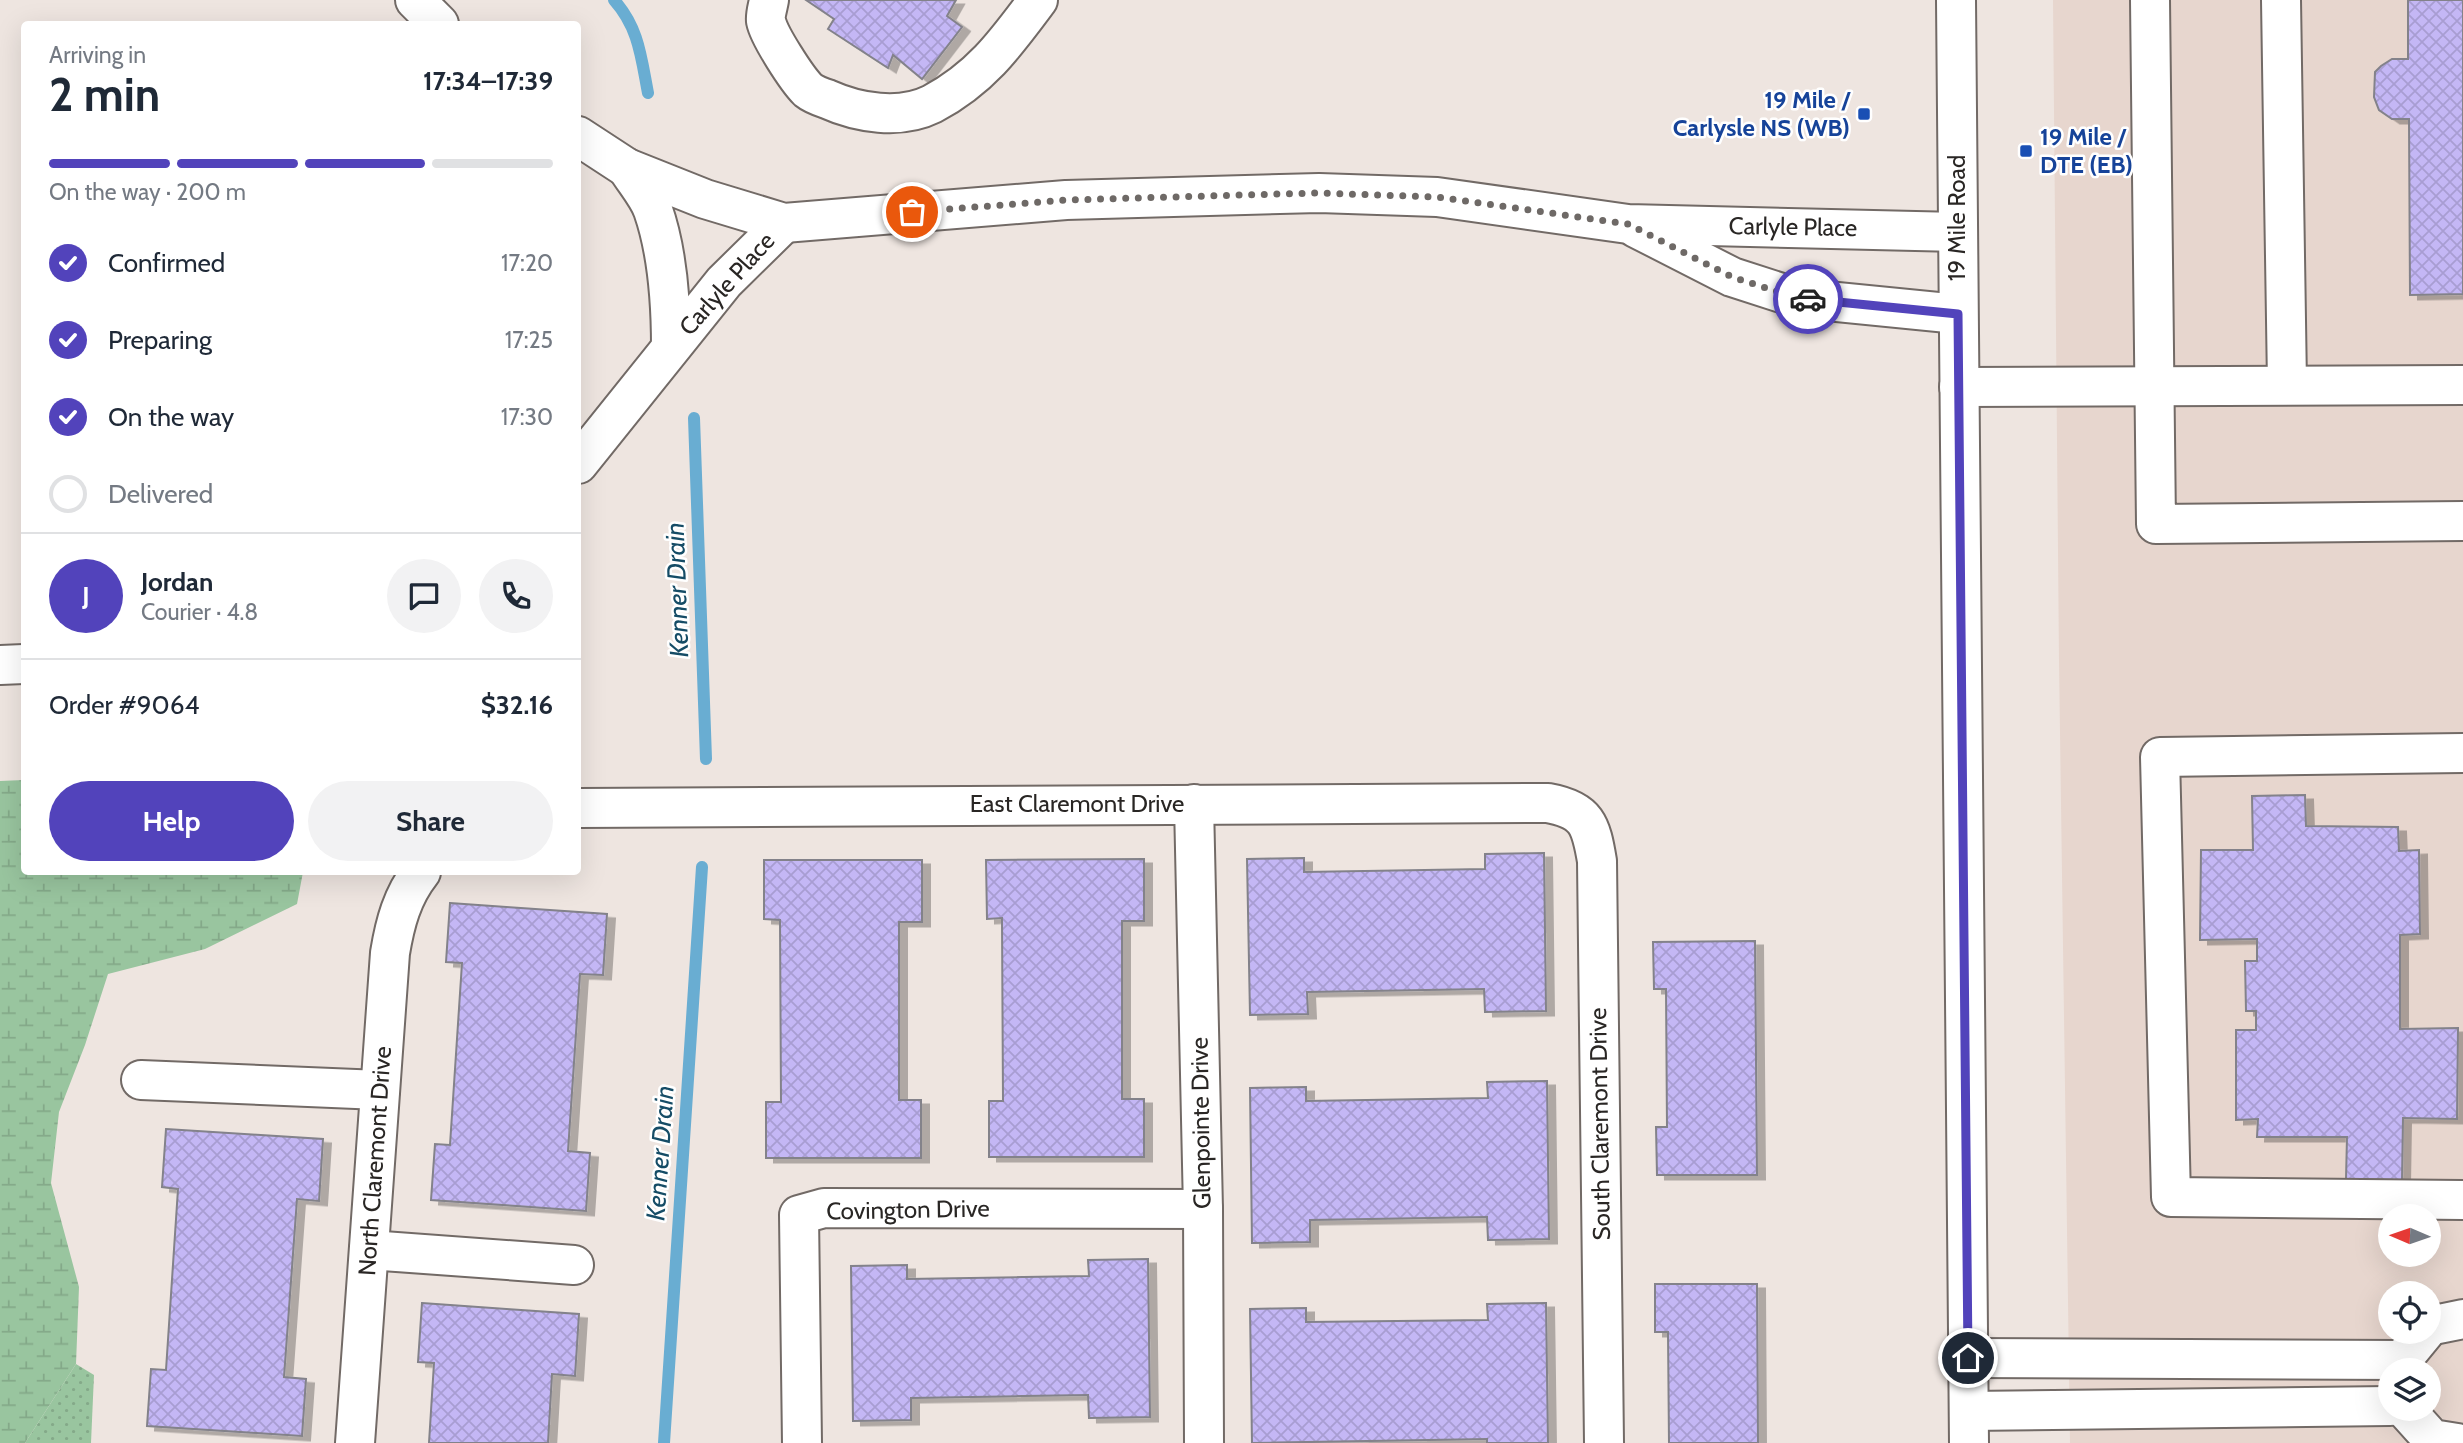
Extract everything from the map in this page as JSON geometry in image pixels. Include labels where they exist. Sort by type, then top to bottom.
[{"type":"street","points":[[415,0],[436,21]]},
{"type":"street","points":[[769,0],[766,22],[781,52],[809,92],[846,107],[881,113],[907,112],[929,105],[971,80],[1001,51],[1038,0]]},
{"type":"street","name":"19 Mile Road","points":[[1956,0],[1969,1427]]},
{"type":"street","points":[[2150,0],[2156,524],[2463,521]]},
{"type":"street","points":[[2281,0],[2287,384]]},
{"type":"street","name":"Carlyle Place","points":[[581,138],[626,168],[705,199],[784,223],[1066,200],[1319,193],[1437,197],[1628,224],[1958,232]]},
{"type":"street","name":"Carlyle Place","points":[[626,168],[653,208],[664,254],[671,307],[671,347]]},
{"type":"street","name":"Carlyle Place","points":[[581,460],[724,282],[784,223]]},
{"type":"street","name":"Carlyle Place","points":[[1628,224],[1732,277],[1797,298],[1958,314]]},
{"type":"street","points":[[1959,387],[2463,385]]},
{"type":"street","points":[[0,665],[21,664]]},
{"type":"street","points":[[2463,753],[2161,757],[2171,1197],[2463,1200]]},
{"type":"street","name":"East Claremont Drive","points":[[581,808],[1548,803],[1575,812]]},
{"type":"street","name":"Glenpointe Drive","points":[[1194,804],[1205,1443]]},
{"type":"street","name":"South Claremont Drive","points":[[1575,812],[1591,830],[1597,861],[1604,1443]]},
{"type":"street","name":"North Claremont Drive","points":[[355,1443],[390,953],[397,916],[416,878]]},
{"type":"street","points":[[141,1080],[380,1090]]},
{"type":"street","name":"Covington Drive","points":[[802,1443],[799,1215],[824,1208],[1203,1209]]},
{"type":"street","points":[[369,1250],[574,1265]]},
{"type":"street","points":[[2441,1324],[2463,1319]]},
{"type":"street","points":[[1968,1358],[2402,1360],[2415,1344]]},
{"type":"street","points":[[1969,1427],[2378,1407]]},
{"type":"street","points":[[2416,1421],[2432,1439],[2457,1443]]},
{"type":"shaded area","points":[[2053,0],[2463,0],[2463,1443],[2070,1443]]},
{"type":"green space","points":[[21,780],[21,875],[302,875],[297,904],[205,949],[108,974],[59,1112],[51,1183],[79,1287],[76,1364],[25,1443],[0,1443],[0,781]]},
{"type":"green space","points":[[76,1364],[94,1375],[91,1443],[25,1443]]},
{"type":"building","points":[[806,0],[956,0],[947,16],[962,27],[922,79],[893,55],[888,68],[828,29],[834,19]]},
{"type":"building","points":[[2408,0],[2463,0],[2463,294],[2410,295],[2409,119],[2392,119],[2379,110],[2374,97],[2375,72],[2392,59],[2408,59]]},
{"type":"building","points":[[2305,795],[2306,826],[2398,827],[2399,851],[2419,850],[2420,934],[2400,935],[2400,1029],[2458,1028],[2457,1119],[2403,1118],[2402,1180],[2346,1179],[2347,1137],[2257,1137],[2258,1119],[2236,1120],[2236,1030],[2256,1030],[2256,1011],[2246,1011],[2245,961],[2257,961],[2257,939],[2200,940],[2201,850],[2253,850],[2252,796]]},
{"type":"building","points":[[1544,853],[1546,1011],[1485,1012],[1484,989],[1307,992],[1308,1014],[1250,1015],[1247,859],[1304,858],[1304,872],[1485,869],[1485,854]]},
{"type":"building","points":[[1144,859],[1144,921],[1122,921],[1122,1099],[1144,1099],[1144,1157],[989,1157],[989,1101],[1003,1101],[1002,918],[987,919],[986,860]]},
{"type":"building","points":[[764,860],[922,860],[922,922],[899,922],[899,1100],[921,1100],[921,1158],[766,1158],[766,1102],[781,1102],[780,920],[764,919]]},
{"type":"building","points":[[450,903],[607,914],[603,975],[580,974],[568,1151],[590,1153],[586,1211],[431,1200],[435,1144],[450,1145],[462,963],[446,962]]},
{"type":"building","points":[[1755,941],[1757,1175],[1657,1175],[1656,1127],[1667,1127],[1666,989],[1654,989],[1653,942]]},
{"type":"building","points":[[1547,1081],[1549,1239],[1488,1240],[1487,1217],[1310,1220],[1310,1242],[1252,1243],[1250,1088],[1306,1087],[1306,1101],[1488,1098],[1487,1082]]},
{"type":"building","points":[[166,1129],[323,1139],[319,1201],[297,1199],[284,1377],[306,1379],[302,1436],[147,1426],[151,1369],[166,1370],[178,1189],[162,1187]]},
{"type":"building","points":[[1148,1259],[1150,1417],[1089,1418],[1088,1395],[911,1398],[911,1420],[853,1421],[851,1266],[907,1265],[907,1279],[1089,1276],[1088,1260]]},
{"type":"building","points":[[1655,1284],[1757,1284],[1758,1443],[1669,1443],[1668,1332],[1655,1332]]},
{"type":"building","points":[[422,1303],[579,1314],[575,1376],[552,1374],[548,1443],[429,1443],[434,1363],[418,1362]]},
{"type":"building","points":[[1546,1303],[1548,1443],[1487,1443],[1487,1439],[1252,1443],[1250,1309],[1306,1308],[1306,1322],[1488,1320],[1487,1304]]},
{"type":"waterway","name":"Kenner Drain","points":[[614,0],[634,32],[648,93]]},
{"type":"waterway","name":"Kenner Drain","points":[[694,418],[706,759]]},
{"type":"waterway","name":"Kenner Drain","points":[[664,1443],[702,867]]},
{"type":"way so far","points":[[912,212],[1066,200],[1319,193],[1437,197],[1628,224],[1732,277],[1808,299]]},
{"type":"place","name":"19 Mile / Carlysle NS (WB)","points":[[1864,114]]},
{"type":"place","name":"19 Mile / DTE (EB)","points":[[2026,151]]},
{"type":"route","points":[[1808,299],[1958,314],[1968,1358]]}]
